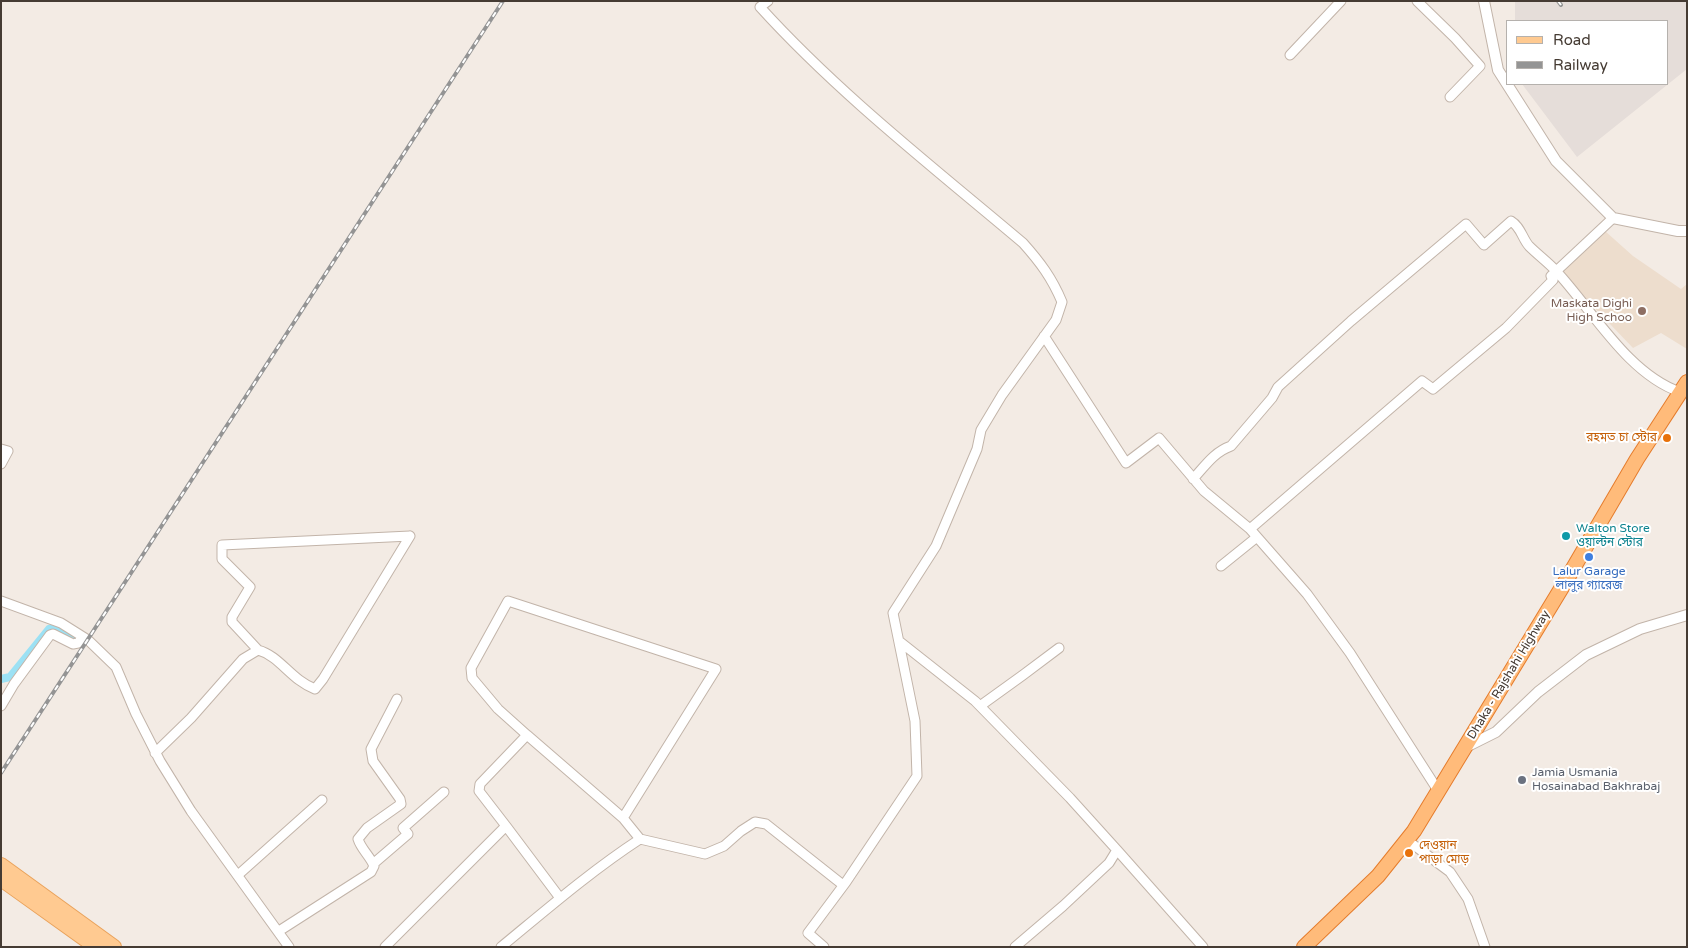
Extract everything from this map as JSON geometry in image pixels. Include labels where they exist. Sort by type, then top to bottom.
[{"type":"highway","name":"Dhaka - Rajshahi Highway","points":[[1304,947],[1378,876],[1407,840],[1439,792],[1638,459],[1684,387]]},
{"type":"main road","points":[[1,865],[114,947]]},
{"type":"main road","points":[[1,879],[96,947]]},
{"type":"street","points":[[768,1],[760,7],[792,42],[869,112],[1023,243],[1054,283],[1062,302],[1056,320],[1002,395],[981,430],[977,448],[936,546],[893,613],[915,721],[917,776],[808,933],[824,947]]},
{"type":"street","points":[[1290,55],[1341,1]]},
{"type":"street","points":[[1417,1],[1455,38],[1480,66]]},
{"type":"street","points":[[1484,1],[1498,70],[1506,83]]},
{"type":"street","points":[[1450,97],[1480,66],[1497,66]]},
{"type":"street","points":[[1508,85],[1556,161],[1613,218],[1678,231],[1687,231]]},
{"type":"street","points":[[1221,566],[1254,533],[1422,380],[1433,389],[1506,328],[1553,280],[1551,276],[1613,218]]},
{"type":"street","points":[[1194,479],[1212,456],[1222,449],[1231,446],[1272,398],[1278,387],[1351,321],[1466,224],[1484,245],[1511,221],[1517,225],[1527,243],[1556,271],[1624,352],[1646,373],[1668,388],[1684,387]]},
{"type":"street","points":[[1044,336],[1126,463],[1159,438],[1204,491],[1254,533],[1307,594],[1350,654],[1439,792]]},
{"type":"street","points":[[1,449],[8,451],[1,464]]},
{"type":"street","points":[[156,753],[191,718],[243,659],[258,650],[267,653],[303,684],[315,689],[323,679],[410,536],[222,545],[222,559],[250,587],[232,617],[232,622],[258,650]]},
{"type":"street","points":[[1,601],[60,623],[83,637],[116,667],[136,714],[156,753],[191,812],[289,947]]},
{"type":"street","points":[[623,818],[716,669],[508,601],[471,668],[472,678],[498,710],[623,818],[640,839],[705,854],[724,846],[755,822],[766,824],[843,885]]},
{"type":"street","points":[[1466,747],[1496,732],[1538,692],[1586,655],[1640,629],[1687,615]]},
{"type":"street","points":[[1,706],[14,684],[50,635],[53,634],[73,644],[78,643],[83,637]]},
{"type":"street","points":[[899,641],[980,706],[1070,798],[1203,947]]},
{"type":"street","points":[[980,706],[1059,648]]},
{"type":"street","points":[[374,864],[358,839],[368,828],[401,804],[400,798],[373,761],[371,749],[397,698]]},
{"type":"street","points":[[527,735],[480,784],[479,791],[560,898]]},
{"type":"street","points":[[279,931],[371,872],[374,864],[408,834],[403,828],[444,792]]},
{"type":"street","points":[[238,875],[322,800]]},
{"type":"street","points":[[385,947],[506,826]]},
{"type":"street","points":[[501,947],[560,898],[640,839]]},
{"type":"street","points":[[1407,840],[1450,872],[1468,899],[1485,947]]},
{"type":"street","points":[[1015,947],[1109,863],[1117,850]]},
{"type":"shaded area","points":[[1515,1],[1687,1],[1687,69],[1668,84],[1668,20],[1515,20]]},
{"type":"shaded area","points":[[1523,85],[1667,85],[1577,157]]},
{"type":"shaded area","name":"Maskata Dighi High Schoo","points":[[1605,231],[1633,256],[1681,289],[1687,284],[1687,349],[1661,333],[1633,348],[1561,273]]},
{"type":"waterway","points":[[1,679],[10,677],[49,629],[53,628],[75,638]]},
{"type":"railway","points":[[1,773],[503,1]]},
{"type":"railway","points":[[1558,1],[1561,5]]},
{"type":"place","name":"Maskata Dighi High Schoo","points":[[1642,311]]},
{"type":"place","name":"রহমত চা স্টোর","points":[[1667,438]]},
{"type":"place","name":"Walton Store ওয়াল্টন স্টোর","points":[[1566,536]]},
{"type":"place","name":"Lalur Garage লালুর গ্যারেজ","points":[[1589,557]]},
{"type":"place","name":"Jamia Usmania Hosainabad Bakhrabaj","points":[[1522,780]]},
{"type":"place","name":"দেওয়ান পাড়া মোড়","points":[[1409,853]]}]
